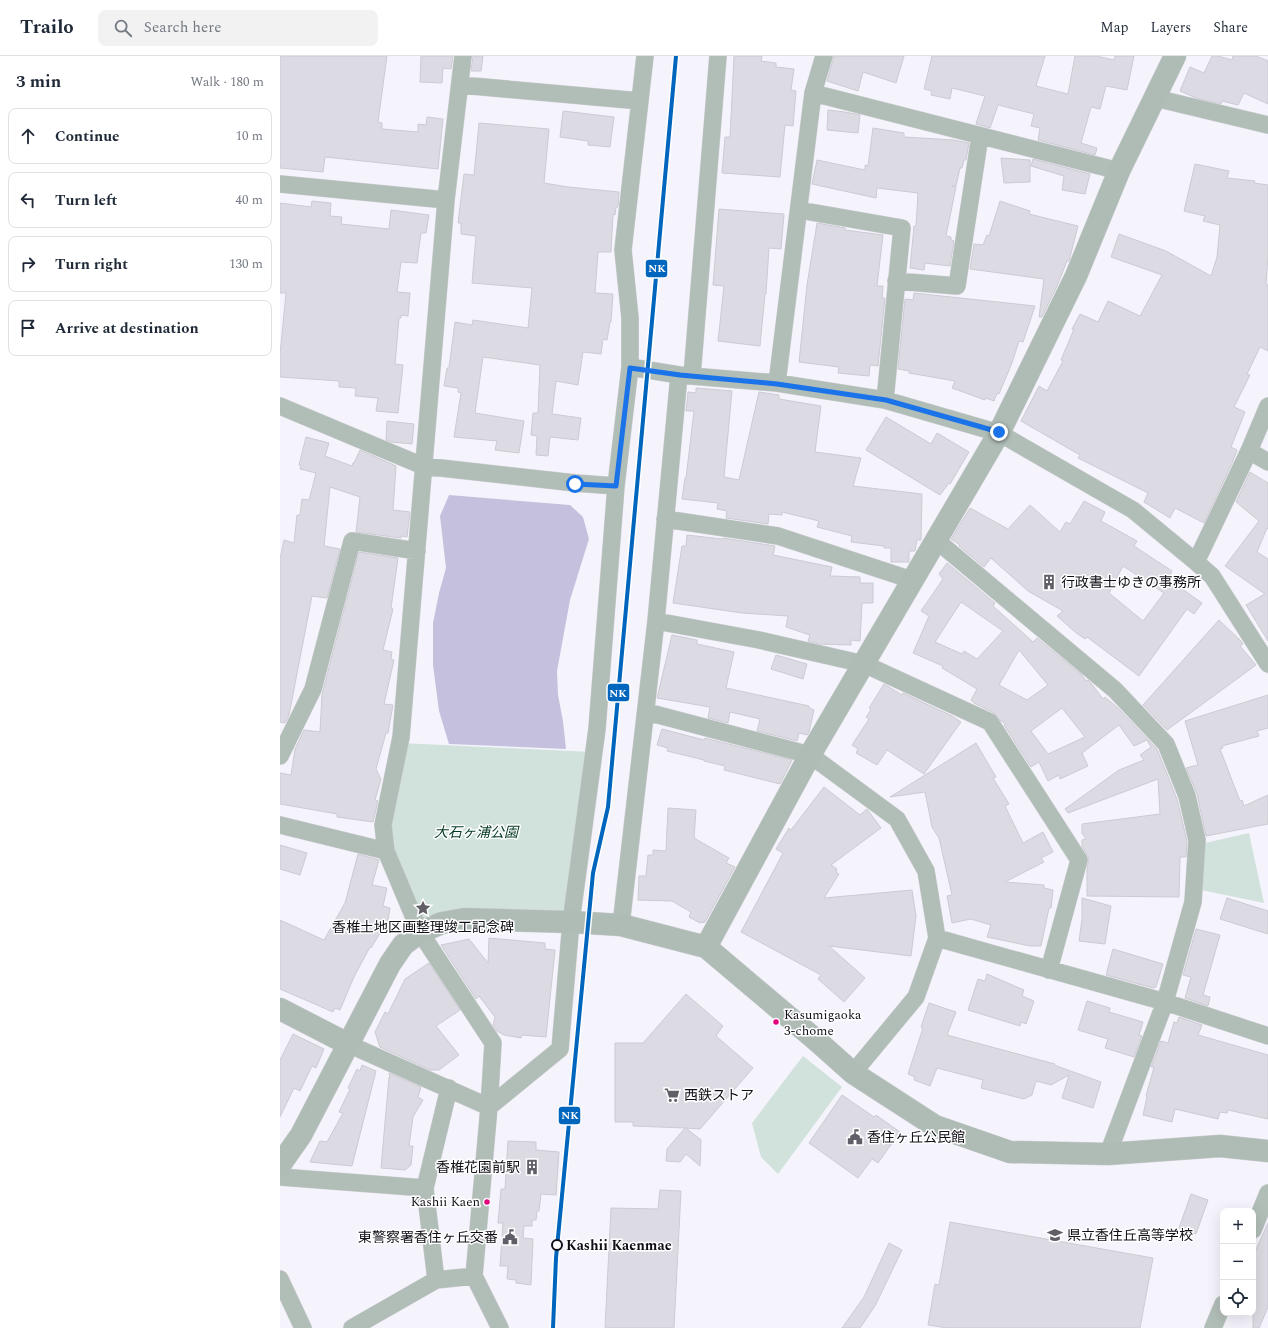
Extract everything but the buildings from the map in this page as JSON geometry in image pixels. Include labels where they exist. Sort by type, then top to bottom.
[{"type":"street","points":[[463,56],[461,85],[446,200],[401,737],[383,825],[386,851],[420,932],[493,1043],[489,1107],[474,1276],[500,1328]]},
{"type":"street","points":[[489,1107],[560,1049],[572,922],[598,729],[616,486],[630,368],[630,318],[623,250],[644,56]]},
{"type":"street","points":[[621,925],[647,712],[665,519],[686,376],[718,56]]},
{"type":"street","points":[[777,384],[813,93],[824,56]]},
{"type":"street","points":[[706,946],[810,755],[999,432],[1076,276],[1119,171],[1175,56]]},
{"type":"street","points":[[461,85],[640,100]]},
{"type":"street","points":[[813,93],[1119,171]]},
{"type":"street","points":[[1155,98],[1268,125]]},
{"type":"street","points":[[896,281],[957,286],[980,136]]},
{"type":"street","points":[[280,184],[446,200]]},
{"type":"street","points":[[799,210],[902,228],[886,400]]},
{"type":"street","points":[[630,368],[686,376],[777,384],[886,400],[999,432],[1133,510],[1196,562],[1212,576],[1268,664]]},
{"type":"street","points":[[280,406],[423,466],[575,484],[616,486]]},
{"type":"street","points":[[1196,562],[1249,451],[1268,406]]},
{"type":"street","points":[[1249,451],[1268,462]]},
{"type":"street","points":[[665,519],[778,536],[912,580]]},
{"type":"street","points":[[936,540],[1115,690],[1166,744],[1187,796],[1197,840],[1193,902],[1165,1002],[1108,1154]]},
{"type":"street","points":[[280,756],[314,689],[352,541],[417,551]]},
{"type":"street","points":[[656,621],[759,640],[864,664],[990,722],[1079,860],[1050,970]]},
{"type":"street","points":[[647,712],[810,755],[897,819],[926,871],[937,938],[916,997],[853,1073]]},
{"type":"street","points":[[280,825],[386,851]]},
{"type":"street","points":[[280,1165],[301,1135],[390,964],[403,945],[420,932],[442,923],[464,919],[621,925],[706,946],[811,1035],[853,1073],[935,1126],[1010,1152],[1108,1154],[1220,1146],[1268,1150]]},
{"type":"street","points":[[937,938],[1165,1002],[1268,1036]]},
{"type":"street","points":[[280,1009],[348,1044],[489,1107]]},
{"type":"street","points":[[436,1280],[426,1188],[449,1088]]},
{"type":"street","points":[[280,1177],[426,1188]]},
{"type":"street","points":[[1260,1222],[1268,1193]]},
{"type":"street","points":[[352,1328],[436,1280],[474,1276]]},
{"type":"street","points":[[280,1279],[303,1328]]},
{"type":"street","points":[[1213,1328],[1220,1311]]},
{"type":"green space","name":"大石ヶ浦公園","points":[[401,743],[592,752],[569,920],[421,927],[387,850]]},
{"type":"green space","points":[[1249,833],[1264,903],[1201,890],[1205,843]]},
{"type":"green space","points":[[803,1056],[842,1087],[778,1174],[761,1157],[752,1123]]},
{"type":"shaded area","points":[[449,495],[570,505],[583,517],[589,539],[570,600],[557,671],[558,695],[566,749],[449,744],[439,711],[433,665],[433,623],[446,568],[440,516]]},
{"type":"transit line","name":"NK","points":[[553,1328],[556,1258],[593,873],[608,807],[676,56]]},
{"type":"place","name":"行政書士ゆきの事務所","points":[[1049,582]]},
{"type":"place","name":"香椎土地区画整理竣工記念碑","points":[[423,908]]},
{"type":"place","name":"Kasumigaoka 3-chome","points":[[776,1022]]},
{"type":"place","name":"西鉄ストア","points":[[672,1095]]},
{"type":"place","name":"香住ヶ丘公民館","points":[[855,1137]]},
{"type":"place","name":"香椎花園前駅","points":[[532,1167]]},
{"type":"place","name":"Kashii Kaen","points":[[487,1202]]},
{"type":"place","name":"県立香住丘高等学校","points":[[1055,1235]]},
{"type":"place","name":"東警察署香住ヶ丘交番","points":[[510,1237]]},
{"type":"place","name":"Kashii Kaenmae","points":[[557,1245]]},
{"type":"route","points":[[575,484],[616,486],[630,368],[647,369],[680,375],[777,384],[886,400],[999,432]]}]
